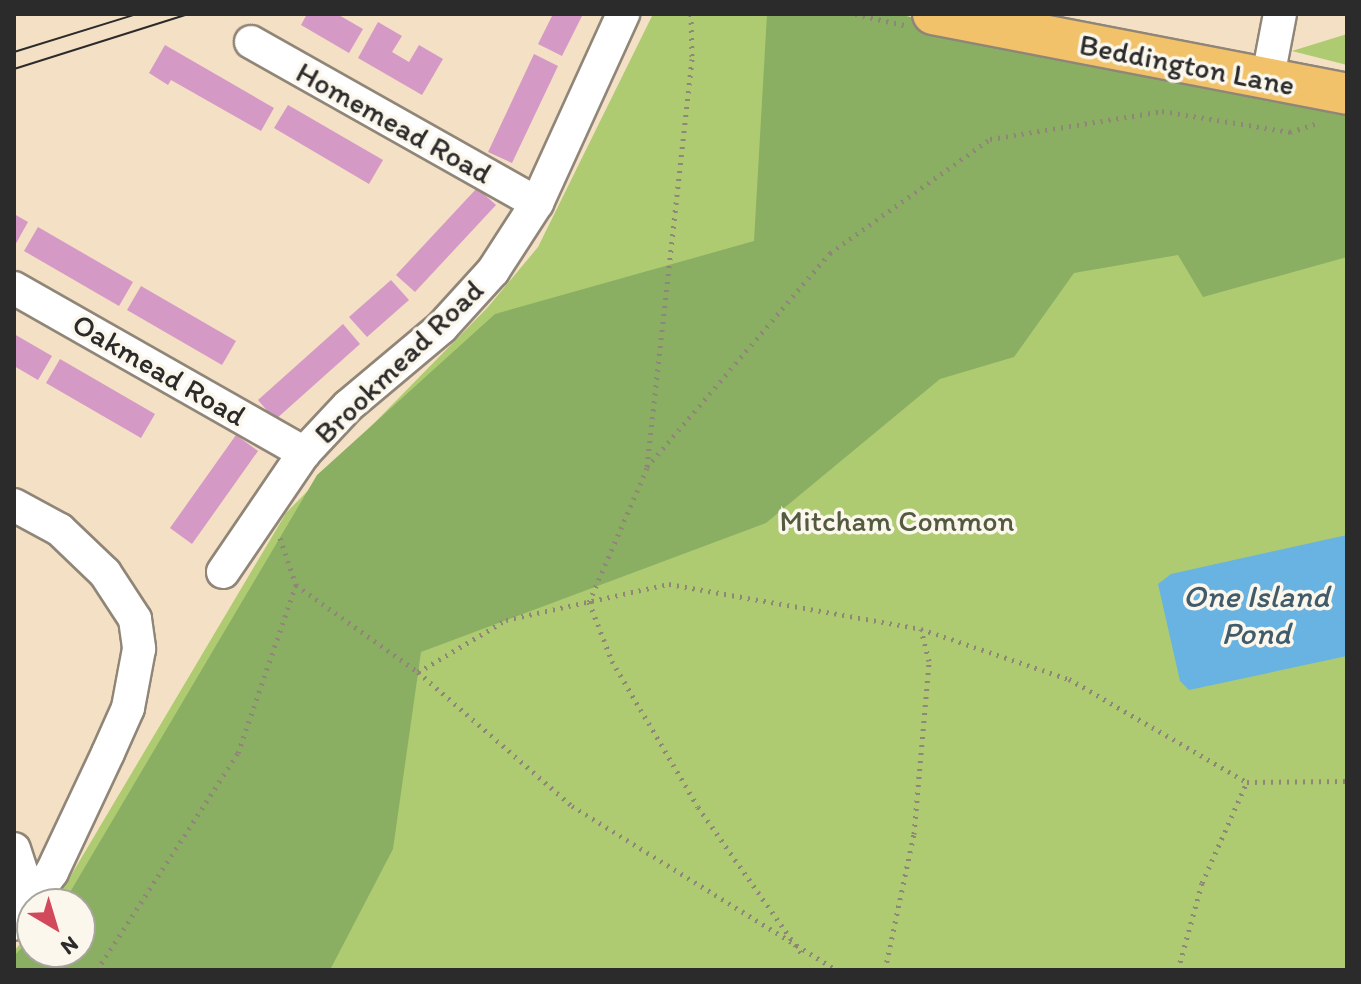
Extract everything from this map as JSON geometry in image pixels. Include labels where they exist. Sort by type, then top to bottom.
[{"type":"main road","name":"Beddington Lane","points":[[933,14],[1267,82],[1337,107]]},
{"type":"street","name":"Brookmead Road","points":[[223,572],[267,503],[304,453],[348,406],[471,297],[537,203],[623,14]]},
{"type":"street","points":[[1267,82],[1280,14]]},
{"type":"street","name":"Homemead Road","points":[[251,42],[537,203]]},
{"type":"street","name":"Oakmead Road","points":[[14,288],[304,453]]},
{"type":"street","points":[[14,505],[60,530],[105,573],[135,619],[139,649],[128,708],[52,872],[41,888]]},
{"type":"street","points":[[14,849],[24,879],[23,888]]},
{"type":"path","points":[[647,468],[692,59],[691,14]]},
{"type":"path","points":[[801,953],[698,807],[612,661],[589,602],[647,468],[830,253],[990,139],[1162,111],[1290,132],[1337,107]]},
{"type":"path","points":[[267,503],[296,585],[418,672],[572,806],[801,953],[836,970]]},
{"type":"path","points":[[418,672],[506,620],[669,584],[921,629],[1069,679],[1247,782],[1347,781]]},
{"type":"path","points":[[97,970],[238,753],[296,585]]},
{"type":"path","points":[[885,970],[914,834],[929,661],[921,629]]},
{"type":"path","points":[[1178,970],[1202,883],[1247,782]]},
{"type":"green space","name":"Mitcham Common","points":[[653,14],[864,14],[1347,122],[1347,970],[14,970],[16,949],[16,968],[96,968],[96,888],[63,888],[286,513],[488,307],[538,247]]},
{"type":"green space","points":[[767,14],[897,14],[1347,111],[1347,257],[1203,297],[1178,255],[1074,273],[1014,357],[940,379],[766,523],[421,652],[393,849],[330,970],[14,970],[16,954],[16,968],[96,968],[96,888],[72,888],[317,475],[495,314],[754,241]]},
{"type":"green space","points":[[1347,34],[1347,65],[1292,51]]},
{"type":"water","name":"One Island Pond","points":[[1347,535],[1347,656],[1189,690],[1180,681],[1158,584],[1171,574]]},
{"type":"building","points":[[307,14],[337,14],[363,29],[349,53],[301,25]]},
{"type":"building","points":[[553,14],[583,14],[562,56],[538,44]]},
{"type":"building","points":[[378,22],[402,36],[392,52],[409,62],[419,45],[443,59],[422,95],[358,58]]},
{"type":"building","points":[[165,45],[274,108],[261,131],[171,80],[168,85],[149,73]]},
{"type":"building","points":[[534,54],[558,66],[512,163],[488,152]]},
{"type":"building","points":[[288,105],[383,160],[369,184],[274,128]]},
{"type":"building","points":[[477,188],[496,205],[415,292],[396,275]]},
{"type":"building","points":[[14,214],[28,222],[14,247]]},
{"type":"building","points":[[38,227],[133,282],[119,306],[24,251]]},
{"type":"building","points":[[391,280],[409,300],[367,337],[349,317]]},
{"type":"building","points":[[141,286],[236,341],[222,365],[127,310]]},
{"type":"building","points":[[343,324],[360,344],[275,420],[258,400]]},
{"type":"building","points":[[14,334],[52,356],[38,380],[14,366]]},
{"type":"building","points":[[60,359],[155,414],[141,438],[46,383]]},
{"type":"building","points":[[236,435],[258,451],[192,544],[170,528]]},
{"type":"tram line","points":[[14,52],[137,14]]},
{"type":"tram line","points":[[14,69],[188,14]]}]
